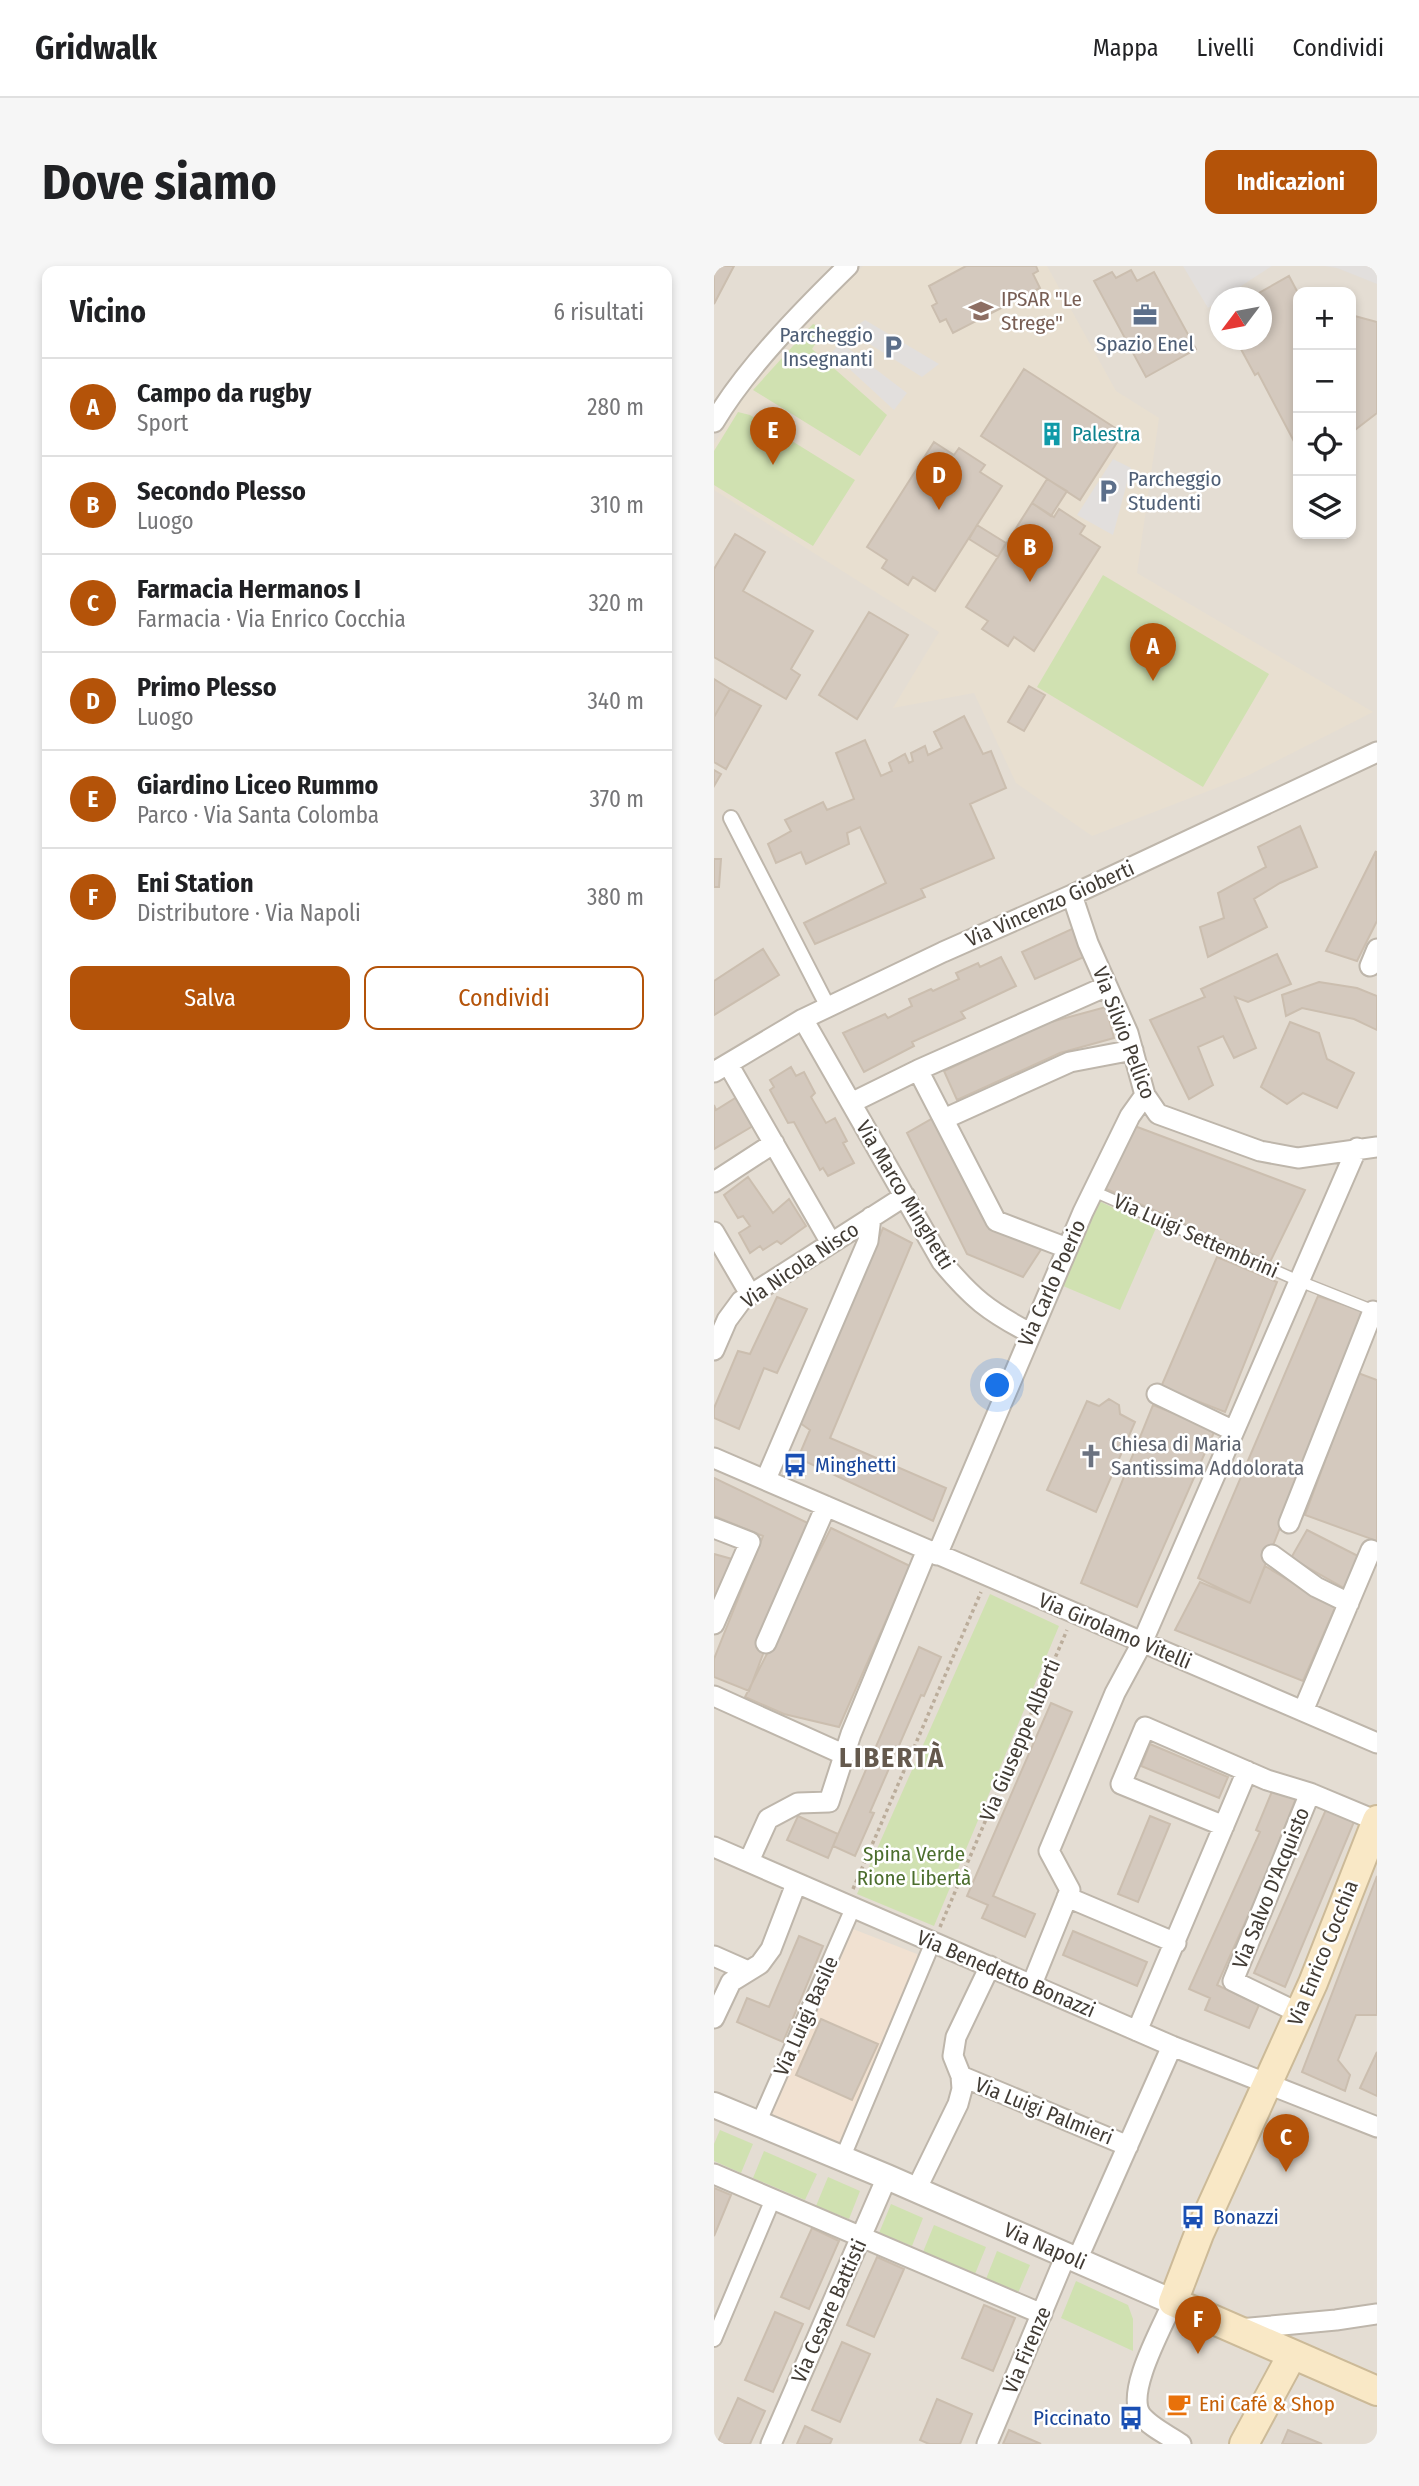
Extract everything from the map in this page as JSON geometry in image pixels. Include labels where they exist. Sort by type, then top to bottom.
[{"type":"main road","name":"Via Enrico Cocchia","points":[[1174,2302],[1199,2234],[1299,2013],[1377,1820]]},
{"type":"main road","name":"Via Napoli","points":[[1174,2302],[1377,2391]]},
{"type":"main road","points":[[1244,2444],[1292,2355]]},
{"type":"street","points":[[714,422],[734,393],[790,326],[848,266]]},
{"type":"street","name":"Via Vincenzo Gioberti","points":[[831,1243],[774,1143],[721,1068],[803,1018],[1377,752]]},
{"type":"street","points":[[731,818],[828,1007]]},
{"type":"street","name":"Via Silvio Pellico","points":[[1072,895],[1088,943],[1133,1049],[1145,1095],[1158,1114],[1260,1151],[1298,1158],[1377,1147]]},
{"type":"street","name":"Via Marco Minghetti","points":[[851,1103],[1107,985]]},
{"type":"street","name":"Via Marco Minghetti","points":[[803,1018],[942,1262],[966,1291],[993,1313],[1030,1332]]},
{"type":"street","points":[[944,1119],[1070,1062],[1133,1049]]},
{"type":"street","points":[[918,1070],[996,1221],[1067,1248]]},
{"type":"street","name":"Via Carlo Poerio","points":[[932,1553],[1093,1191],[1130,1116],[1145,1095]]},
{"type":"street","points":[[714,1182],[774,1143]]},
{"type":"street","name":"Via Luigi Settembrini","points":[[1067,1898],[1070,1890],[1049,1851],[1115,1693],[1142,1643],[1357,1148]]},
{"type":"street","name":"Via Nicola Nisco","points":[[714,1350],[727,1320],[741,1301],[905,1196]]},
{"type":"street","points":[[766,1479],[868,1241],[871,1217]]},
{"type":"street","points":[[714,1232],[750,1294]]},
{"type":"street","points":[[1289,1523],[1375,1312]]},
{"type":"street","points":[[1157,1394],[1234,1431]]},
{"type":"street","name":"Via Girolamo Vitelli","points":[[714,1458],[1377,1743]]},
{"type":"street","points":[[766,1643],[826,1506]]},
{"type":"street","points":[[714,1528],[750,1542],[714,1624]]},
{"type":"street","points":[[1303,1711],[1371,1550]]},
{"type":"street","points":[[749,1861],[768,1819],[798,1803],[829,1802],[851,1734],[932,1553]]},
{"type":"street","points":[[1272,1555],[1316,1587],[1349,1603]]},
{"type":"street","points":[[714,1696],[845,1755]]},
{"type":"street","points":[[1224,1826],[1121,1784],[1145,1727],[1267,1780],[1310,1793]]},
{"type":"street","points":[[1137,2031],[1247,1771]]},
{"type":"street","name":"Via Salvo D'Acquisto","points":[[1299,2013],[1233,1981],[1310,1793],[1377,1820]]},
{"type":"street","name":"Via Benedetto Bonazzi","points":[[714,1847],[1265,2084]]},
{"type":"street","points":[[714,2018],[731,1982],[760,1964],[771,1949],[796,1884]]},
{"type":"street","points":[[1032,1984],[1067,1898],[1175,1943]]},
{"type":"street","name":"Via Luigi Basile","points":[[758,2124],[849,1907]]},
{"type":"street","points":[[842,2159],[933,1942]]},
{"type":"street","points":[[714,1955],[748,1971]]},
{"type":"street","points":[[916,2190],[958,2104],[961,2076],[953,2056],[956,2037],[990,1966]]},
{"type":"street","name":"Via Firenze","points":[[987,2444],[1042,2314],[1128,2146],[1172,2046]]},
{"type":"street","name":"Via Luigi Palmieri","points":[[961,2076],[1128,2146]]},
{"type":"street","points":[[1265,2084],[1377,2127]]},
{"type":"street","name":"Via Napoli","points":[[714,2105],[1174,2302]]},
{"type":"street","points":[[714,2174],[1042,2314]]},
{"type":"street","name":"Via Cesare Battisti","points":[[771,2444],[887,2177]]},
{"type":"street","points":[[714,2339],[774,2199]]},
{"type":"street","points":[[1174,2302],[1139,2381],[1136,2397],[1139,2413],[1181,2444]]},
{"type":"street","points":[[1234,2330],[1377,2314]]},
{"type":"lane","name":"Via Luigi Settembrini","points":[[1093,1191],[1375,1312]]},
{"type":"path","points":[[849,1907],[981,1592]]},
{"type":"path","name":"Via Giuseppe Alberti","points":[[933,1942],[1067,1630]]},
{"type":"shaded area","points":[[714,266],[1377,266],[1377,2444],[714,2444]]},
{"type":"shaded area","points":[[863,266],[1047,266],[1116,391],[1159,418],[1137,573],[1373,712],[1247,776],[1092,836],[1016,783],[974,693],[893,708],[939,632],[714,490],[714,444],[748,390]]},
{"type":"shaded area","points":[[1183,266],[1272,266],[1239,287],[1209,287],[1208,308]]},
{"type":"shaded area","points":[[1325,266],[1377,266],[1377,284],[1337,268]]},
{"type":"shaded area","name":"Parcheggio Insegnanti","points":[[865,320],[939,364],[922,377],[849,331]]},
{"type":"shaded area","name":"Parcheggio Insegnanti","points":[[840,342],[907,393],[894,410],[832,353]]},
{"type":"shaded area","name":"Parcheggio Studenti","points":[[1113,459],[1131,468],[1113,535],[1077,515]]},
{"type":"shaded area","points":[[848,1927],[917,1954],[919,1965],[841,2151],[765,2117]]},
{"type":"green space","points":[[813,324],[825,329],[812,349],[887,415],[860,456],[753,390]]},
{"type":"green space","points":[[738,412],[750,415],[855,480],[813,546],[714,485],[714,451]]},
{"type":"green space","points":[[1103,575],[1269,674],[1203,787],[1037,687]]},
{"type":"green space","points":[[1099,1201],[1156,1228],[1120,1310],[1063,1286]]},
{"type":"green space","name":"Spina Verde Rione Libertà","points":[[990,1594],[1059,1626],[934,1926],[857,1894]]},
{"type":"green space","points":[[720,2130],[753,2144],[741,2173],[714,2161],[714,2144]]},
{"type":"green space","points":[[764,2151],[817,2174],[805,2200],[753,2178]]},
{"type":"green space","points":[[828,2177],[860,2191],[849,2219],[816,2206]]},
{"type":"green space","points":[[891,2204],[923,2218],[912,2246],[879,2233]]},
{"type":"green space","points":[[934,2225],[986,2247],[975,2274],[923,2252]]},
{"type":"green space","points":[[997,2251],[1030,2265],[1018,2293],[986,2279]]},
{"type":"green space","points":[[1076,2281],[1128,2305],[1133,2319],[1133,2351],[1061,2318]]},
{"type":"building","points":[[714,266],[734,266],[714,304]]},
{"type":"building","points":[[966,266],[1036,266],[1038,271],[1033,274],[1040,288],[953,333],[946,319],[940,322],[932,306],[937,303],[929,286]]},
{"type":"building","name":"Spazio Enel","points":[[1131,270],[1137,281],[1154,272],[1196,349],[1146,377],[1094,281],[1112,272],[1116,278]]},
{"type":"building","points":[[1289,276],[1295,287],[1293,440],[1258,373],[1255,375],[1241,350],[1272,350],[1272,287],[1270,287]]},
{"type":"building","points":[[1356,316],[1377,322],[1377,413],[1356,429]]},
{"type":"building","name":"Palestra","points":[[1024,369],[1123,433],[1080,500],[981,436]]},
{"type":"building","points":[[934,442],[954,455],[959,448],[985,465],[980,472],[1002,486],[935,591],[913,577],[908,585],[882,568],[887,560],[867,547]]},
{"type":"building","points":[[1047,479],[1067,491],[1051,516],[1032,503]]},
{"type":"building","points":[[1032,503],[1054,517],[1059,509],[1085,526],[1080,534],[1100,547],[1034,651],[1014,637],[1008,646],[982,629],[988,621],[966,607]]},
{"type":"building","points":[[977,525],[1006,543],[998,557],[969,539]]},
{"type":"building","points":[[735,534],[765,552],[743,591],[813,631],[791,669],[800,675],[786,699],[714,657],[714,569]]},
{"type":"building","points":[[869,612],[908,635],[857,719],[819,695]]},
{"type":"building","points":[[714,679],[730,689],[714,717]]},
{"type":"building","points":[[1029,686],[1045,695],[1024,731],[1008,722]]},
{"type":"building","points":[[730,689],[761,706],[726,769],[714,762],[714,717]]},
{"type":"building","points":[[964,716],[983,754],[991,751],[1006,788],[970,804],[994,858],[921,889],[925,897],[815,944],[804,923],[886,883],[860,827],[847,833],[849,844],[806,864],[801,852],[776,863],[768,844],[791,831],[785,820],[823,802],[827,810],[854,799],[836,753],[865,740],[881,776],[892,771],[889,763],[905,754],[909,763],[913,761],[911,753],[925,746],[928,755],[942,748],[934,732]]},
{"type":"building","points":[[714,770],[721,774],[714,786]]},
{"type":"building","points":[[1300,826],[1317,867],[1280,883],[1254,899],[1267,927],[1208,957],[1200,927],[1224,918],[1218,893],[1266,867],[1258,847]]},
{"type":"building","points":[[1376,851],[1377,921],[1357,961],[1326,951]]},
{"type":"building","points":[[714,859],[721,859],[719,887],[714,887]]},
{"type":"building","points":[[1074,928],[1086,956],[1035,979],[1022,952]]},
{"type":"building","points":[[763,949],[779,975],[714,1015],[714,981]]},
{"type":"building","points":[[1277,954],[1291,984],[1248,1002],[1235,997],[1256,1048],[1234,1058],[1223,1036],[1198,1047],[1213,1085],[1189,1099],[1150,1020],[1205,997],[1201,989]]},
{"type":"building","points":[[1001,957],[1016,986],[961,1012],[965,1018],[912,1042],[914,1046],[864,1072],[843,1033],[885,1014],[888,1018],[912,1006],[909,999],[959,979],[956,973],[978,963],[980,967]]},
{"type":"building","points":[[1319,982],[1357,988],[1377,996],[1377,1030],[1354,1019],[1302,1008],[1286,1016],[1282,995]]},
{"type":"building","points":[[1106,1007],[1114,1038],[1060,1053],[957,1100],[944,1071],[1047,1023]]},
{"type":"building","points":[[1290,1022],[1319,1033],[1327,1059],[1354,1073],[1337,1108],[1303,1093],[1287,1104],[1261,1087]]},
{"type":"building","points":[[791,1067],[796,1076],[804,1072],[815,1093],[811,1097],[826,1123],[835,1118],[847,1141],[843,1143],[854,1163],[828,1176],[823,1168],[820,1170],[794,1122],[788,1123],[770,1090],[774,1087],[770,1080]]},
{"type":"building","points":[[737,1097],[753,1126],[714,1149],[714,1105],[716,1110]]},
{"type":"building","points":[[935,1117],[993,1229],[1042,1248],[1023,1277],[967,1254],[907,1133]]},
{"type":"building","points":[[1132,1125],[1305,1190],[1270,1262],[1104,1188]]},
{"type":"building","points":[[748,1177],[773,1213],[789,1199],[806,1226],[781,1244],[777,1241],[763,1250],[760,1246],[750,1253],[739,1233],[750,1226],[743,1216],[738,1218],[724,1195]]},
{"type":"building","points":[[883,1228],[912,1243],[830,1438],[946,1488],[933,1521],[798,1458],[810,1430],[800,1423]]},
{"type":"building","points":[[1217,1257],[1277,1282],[1225,1412],[1161,1387]]},
{"type":"building","points":[[1318,1296],[1366,1312],[1250,1603],[1198,1578]]},
{"type":"building","points":[[777,1297],[807,1309],[777,1373],[764,1368],[739,1429],[714,1418],[714,1408],[738,1351],[750,1354]]},
{"type":"building","points":[[1358,1373],[1377,1380],[1377,1541],[1305,1515]]},
{"type":"building","name":"Chiesa di Maria Santissima Addolorata","points":[[1109,1399],[1119,1405],[1120,1414],[1135,1422],[1096,1512],[1047,1490],[1087,1401],[1099,1406]]},
{"type":"building","points":[[1153,1405],[1215,1430],[1137,1607],[1081,1583]]},
{"type":"building","points":[[714,1478],[812,1525],[749,1691],[714,1677],[714,1659],[763,1536],[714,1516]]},
{"type":"building","points":[[831,1528],[910,1566],[839,1727],[784,1714],[745,1697]]},
{"type":"building","points":[[1307,1530],[1358,1556],[1344,1588],[1291,1558]]},
{"type":"building","points":[[714,1554],[732,1559],[714,1602]]},
{"type":"building","points":[[1265,1566],[1335,1608],[1303,1681],[1175,1630],[1200,1582],[1250,1603]]},
{"type":"building","points":[[919,1647],[941,1657],[924,1696],[921,1695],[870,1812],[874,1813],[855,1856],[833,1846]]},
{"type":"building","points":[[1051,1703],[1072,1712],[993,1896],[1035,1914],[1025,1937],[982,1918],[988,1905],[967,1896]]},
{"type":"building","points":[[1150,1744],[1228,1777],[1219,1798],[1141,1766]]},
{"type":"building","points":[[1273,1789],[1296,1798],[1281,1842],[1217,1985],[1259,2005],[1249,2028],[1205,2010],[1210,1998],[1189,1989],[1260,1832],[1256,1830]]},
{"type":"building","points":[[1328,1805],[1356,1817],[1285,1987],[1254,1973]]},
{"type":"building","points":[[798,1816],[838,1834],[828,1858],[787,1840]]},
{"type":"building","points":[[1150,1816],[1170,1824],[1138,1902],[1118,1894]]},
{"type":"building","points":[[1377,1876],[1377,2015],[1356,2015],[1338,2060],[1350,2075],[1345,2091],[1302,2072]]},
{"type":"building","points":[[1073,1931],[1147,1962],[1137,1986],[1063,1955]]},
{"type":"building","points":[[799,1936],[823,1946],[783,2042],[737,2022],[747,1998],[769,2007]]},
{"type":"building","points":[[821,2019],[878,2044],[852,2100],[796,2075]]},
{"type":"building","points":[[1377,2052],[1377,2096],[1360,2088]]},
{"type":"building","points":[[714,2188],[731,2195],[714,2236]]},
{"type":"building","points":[[812,2228],[839,2241],[809,2309],[781,2297]]},
{"type":"building","points":[[877,2257],[904,2269],[874,2337],[847,2325]]},
{"type":"building","points":[[984,2305],[1015,2318],[993,2371],[962,2358]]},
{"type":"building","points":[[775,2312],[803,2324],[773,2392],[745,2380]]},
{"type":"building","points":[[842,2342],[870,2354],[840,2422],[812,2410]]},
{"type":"building","points":[[738,2398],[765,2411],[750,2444],[717,2444]]},
{"type":"building","points":[[937,2399],[972,2414],[960,2444],[929,2444],[920,2440]]},
{"type":"building","points":[[805,2426],[832,2439],[830,2444],[797,2444]]},
{"type":"building","points":[[1009,2430],[1041,2444],[1003,2444]]},
{"type":"building","points":[[1288,2430],[1322,2444],[1282,2444]]},
{"type":"place","name":"IPSAR \"Le Strege\"","points":[[981,311]]},
{"type":"place","name":"Spazio Enel","points":[[1145,315]]},
{"type":"place","name":"Parcheggio Insegnanti","points":[[893,347]]},
{"type":"place","name":"Palestra","points":[[1052,434]]},
{"type":"place","name":"Giardino Liceo Rummo","points":[[773,465]]},
{"type":"place","name":"Parcheggio Studenti","points":[[1108,491]]},
{"type":"place","name":"Primo Plesso","points":[[939,510]]},
{"type":"place","name":"Secondo Plesso","points":[[1030,582]]},
{"type":"place","name":"Campo da rugby","points":[[1153,681]]},
{"type":"place","name":"Chiesa di Maria Santissima Addolorata","points":[[1091,1456]]},
{"type":"place","name":"Minghetti","points":[[795,1465]]},
{"type":"place","name":"Farmacia Hermanos I","points":[[1286,2172]]},
{"type":"place","name":"Bonazzi","points":[[1193,2217]]},
{"type":"place","name":"Eni Station","points":[[1198,2354]]},
{"type":"place","name":"Eni Café & Shop","points":[[1179,2404]]},
{"type":"place","name":"Piccinato","points":[[1131,2418]]},
{"type":"district","name":"LIBERTÀ","points":[[892,1757]]}]
